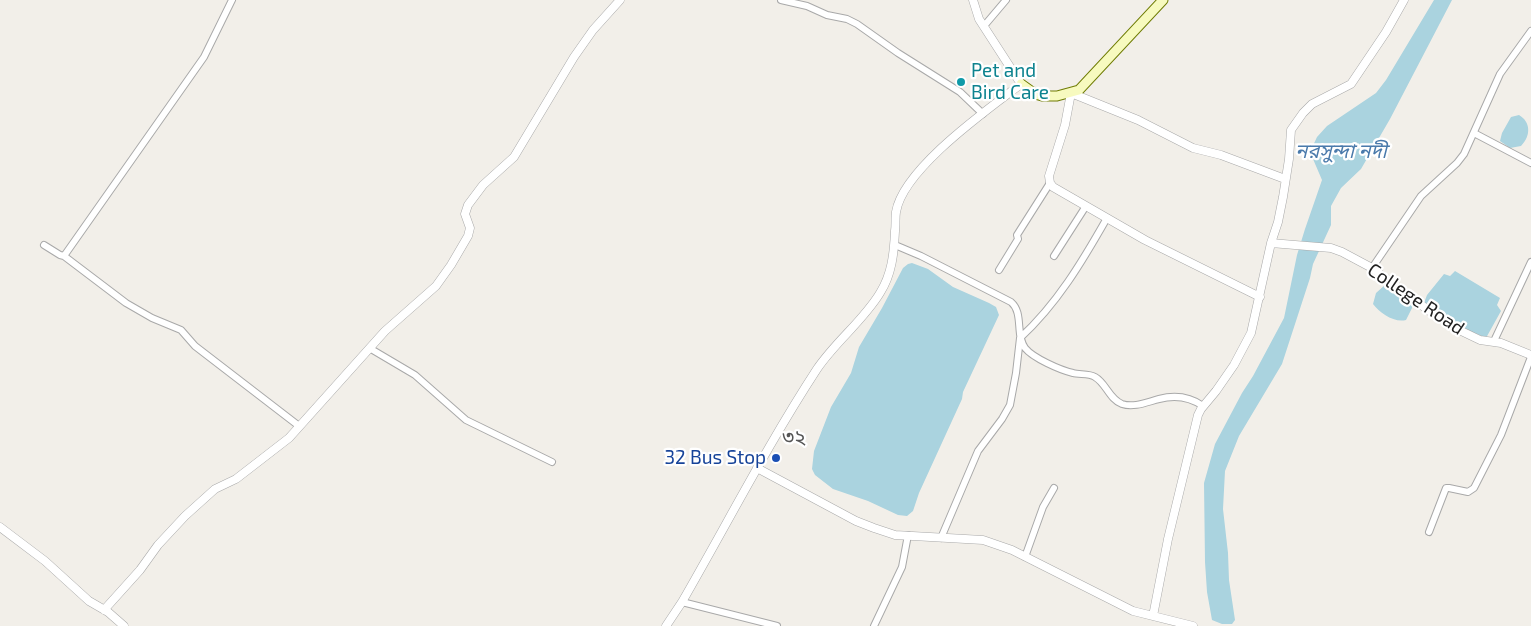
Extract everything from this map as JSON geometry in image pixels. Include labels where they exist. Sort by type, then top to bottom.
[{"type":"main road","points":[[1021,84],[1035,94],[1042,96],[1058,96],[1079,90],[1162,0]]},
{"type":"street","points":[[64,256],[204,57],[232,0]]},
{"type":"street","points":[[104,610],[140,570],[158,545],[185,516],[215,489],[236,479],[289,438],[371,349],[385,331],[436,286],[451,265],[470,232],[470,225],[465,214],[468,205],[483,185],[514,157],[574,58],[593,30],[620,0]]},
{"type":"street","points":[[781,0],[808,6],[827,15],[847,19],[857,24],[898,53],[960,92],[983,114]]},
{"type":"street","points":[[666,626],[682,602],[793,406],[825,358],[880,294],[887,279],[895,245],[896,212],[901,197],[925,164],[1021,84],[979,19],[972,0]]},
{"type":"street","points":[[984,26],[1006,0]]},
{"type":"street","points":[[1153,616],[1168,540],[1198,416],[1203,406],[1234,365],[1251,332],[1271,243],[1278,222],[1289,160],[1291,130],[1312,104],[1351,84],[1386,32],[1400,1]]},
{"type":"street","points":[[1372,268],[1423,194],[1457,163],[1464,154],[1500,74],[1531,31]]},
{"type":"street","points":[[1260,297],[1172,254],[1053,187],[1049,180],[1050,168],[1065,126],[1071,93],[1167,133],[1193,148],[1221,155],[1285,179]]},
{"type":"street","points":[[1474,132],[1531,163]]},
{"type":"street","points":[[999,270],[1018,239],[1017,235],[1050,183]]},
{"type":"street","points":[[1054,256],[1086,206]]},
{"type":"street","points":[[1020,338],[1035,324],[1056,299],[1107,218]]},
{"type":"street","name":"College Road","points":[[1271,243],[1331,248],[1353,257],[1372,268],[1432,313],[1457,329],[1480,340],[1494,341],[1531,356]]},
{"type":"street","points":[[44,245],[64,256],[126,303],[152,318],[181,330],[195,346],[299,426]]},
{"type":"street","points":[[895,245],[921,256],[1011,302],[1016,309],[1020,338],[1010,405],[978,451],[941,538]]},
{"type":"street","points":[[1494,341],[1531,262]]},
{"type":"street","points":[[1020,338],[1028,350],[1052,365],[1072,373],[1096,377],[1120,404],[1132,405],[1166,397],[1185,398],[1203,406]]},
{"type":"street","points":[[371,349],[415,375],[466,420],[552,462]]},
{"type":"street","points":[[1429,532],[1446,488],[1468,492],[1474,488],[1501,435],[1531,356]]},
{"type":"street","points":[[757,468],[856,521],[895,535],[983,540],[1012,550],[1133,611],[1192,626]]},
{"type":"street","points":[[1025,557],[1043,507],[1054,488]]},
{"type":"street","points":[[0,526],[45,561],[89,601],[124,626]]},
{"type":"street","points":[[874,626],[902,567],[908,535]]},
{"type":"street","points":[[682,602],[777,626]]},
{"type":"water","name":"নরসুন্দা নদী","points":[[1434,0],[1452,0],[1390,119],[1361,169],[1341,188],[1331,206],[1331,225],[1313,264],[1282,364],[1239,436],[1225,471],[1223,509],[1229,580],[1235,620],[1232,624],[1222,624],[1212,620],[1207,592],[1204,483],[1215,444],[1284,318],[1297,255],[1322,180],[1310,152],[1317,137],[1327,126],[1376,93],[1386,80]]},
{"type":"water","points":[[1519,115],[1528,125],[1527,138],[1521,146],[1510,148],[1500,141],[1502,133],[1511,117]]},
{"type":"water","points":[[912,263],[928,269],[953,287],[996,307],[999,315],[963,392],[962,399],[919,493],[913,511],[907,516],[898,515],[868,501],[833,489],[815,475],[812,469],[814,451],[831,407],[851,373],[859,347],[903,268]]},
{"type":"water","points":[[1455,271],[1500,298],[1497,305],[1501,311],[1486,338],[1456,325],[1424,303],[1427,295],[1444,274],[1450,276]]},
{"type":"water","points":[[1386,284],[1412,300],[1412,308],[1406,320],[1401,321],[1388,316],[1379,311],[1373,304],[1376,293]]},
{"type":"place","name":"Pet and Bird Care","points":[[961,82]]},
{"type":"place","name":"32 Bus Stop","points":[[776,458]]},
{"type":"district","name":"৩২","points":[[794,437]]}]
